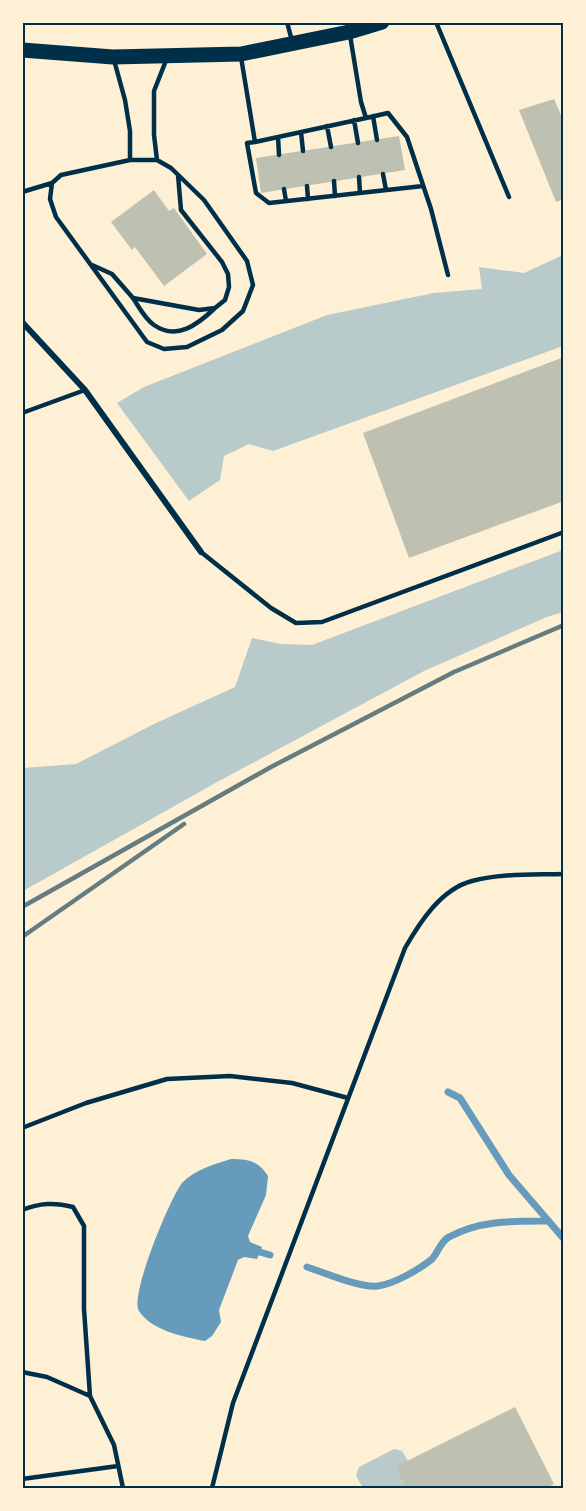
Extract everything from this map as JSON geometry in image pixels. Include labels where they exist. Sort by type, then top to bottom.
[{"type":"main road","points":[[22,50],[113,57],[241,54],[349,32],[382,22]]},
{"type":"street","points":[[22,322],[85,390],[201,552]]},
{"type":"lane","points":[[287,22],[292,43]]},
{"type":"lane","points":[[436,22],[509,196]]},
{"type":"lane","points":[[349,32],[361,102],[366,118]]},
{"type":"lane","points":[[241,54],[255,142]]},
{"type":"lane","points":[[157,160],[153,100],[154,91],[168,56]]},
{"type":"lane","points":[[113,57],[125,100],[130,130],[130,160]]},
{"type":"lane","points":[[423,186],[269,203],[256,194],[247,143],[388,113],[406,137],[423,186],[448,276]]},
{"type":"lane","points":[[373,116],[377,140]]},
{"type":"lane","points":[[354,120],[358,143]]},
{"type":"lane","points":[[327,126],[331,147]]},
{"type":"lane","points":[[301,132],[303,151]]},
{"type":"lane","points":[[278,137],[279,155]]},
{"type":"lane","points":[[22,192],[52,183],[61,175],[130,160],[157,160],[171,168],[204,200],[247,261],[253,285],[243,311],[222,330],[187,347],[164,349],[147,342],[56,217],[50,198],[52,183]]},
{"type":"lane","points":[[90,263],[112,274],[154,325],[164,329],[177,331],[188,329],[199,323],[225,300],[229,287],[228,274],[222,262],[181,210],[177,174]]},
{"type":"lane","points":[[383,174],[386,190]]},
{"type":"lane","points":[[359,177],[360,193]]},
{"type":"lane","points":[[334,181],[335,196]]},
{"type":"lane","points":[[307,186],[308,199]]},
{"type":"lane","points":[[284,189],[286,201]]},
{"type":"lane","points":[[133,298],[189,309],[215,308]]},
{"type":"lane","points":[[22,413],[85,390]]},
{"type":"lane","points":[[201,552],[271,608],[296,623],[322,622],[564,532]]},
{"type":"lane","points":[[212,1488],[233,1403],[405,948],[420,922],[439,902],[470,881],[494,877],[564,874]]},
{"type":"lane","points":[[22,1128],[86,1103],[167,1079],[230,1076],[292,1083],[348,1098]]},
{"type":"lane","points":[[22,1210],[40,1203],[59,1203],[73,1207],[84,1226],[84,1309],[90,1396],[114,1445],[123,1488]]},
{"type":"lane","points":[[22,1372],[47,1377],[90,1396]]},
{"type":"lane","points":[[22,1479],[118,1466]]},
{"type":"shaded area","points":[[563,255],[563,346],[273,451],[249,444],[224,456],[220,480],[189,501],[117,403],[144,387],[327,315],[434,293],[482,289],[479,267],[524,273]]},
{"type":"shaded area","points":[[563,550],[563,612],[424,671],[219,781],[23,891],[23,768],[76,764],[154,724],[235,687],[252,638],[281,644],[312,645]]},
{"type":"shaded area","points":[[394,1449],[402,1451],[408,1461],[395,1467],[405,1488],[363,1488],[356,1476],[359,1467]]},
{"type":"water","points":[[231,1159],[252,1162],[261,1167],[268,1176],[266,1195],[248,1236],[250,1242],[262,1247],[257,1259],[244,1257],[238,1260],[219,1310],[221,1322],[212,1336],[205,1341],[159,1328],[144,1318],[137,1302],[152,1247],[176,1192],[187,1178],[212,1165]]},
{"type":"building","points":[[554,99],[564,122],[564,199],[556,202],[519,110]]},
{"type":"building","points":[[399,136],[405,170],[261,193],[256,158]]},
{"type":"building","points":[[154,190],[169,211],[174,208],[207,254],[164,286],[135,247],[132,250],[111,222]]},
{"type":"building","points":[[564,357],[564,501],[409,558],[363,433]]},
{"type":"building","points":[[515,1407],[554,1484],[546,1488],[405,1488],[395,1467]]},
{"type":"waterway","points":[[448,1092],[460,1098],[509,1175],[564,1239]]},
{"type":"waterway","points":[[307,1267],[352,1282],[370,1286],[384,1285],[421,1267],[432,1259],[446,1239],[461,1231],[485,1224],[548,1221]]},
{"type":"waterway","points":[[256,1251],[270,1255]]},
{"type":"railway","points":[[22,907],[271,767],[454,672],[564,625]]},
{"type":"railway","points":[[22,937],[184,824]]}]
